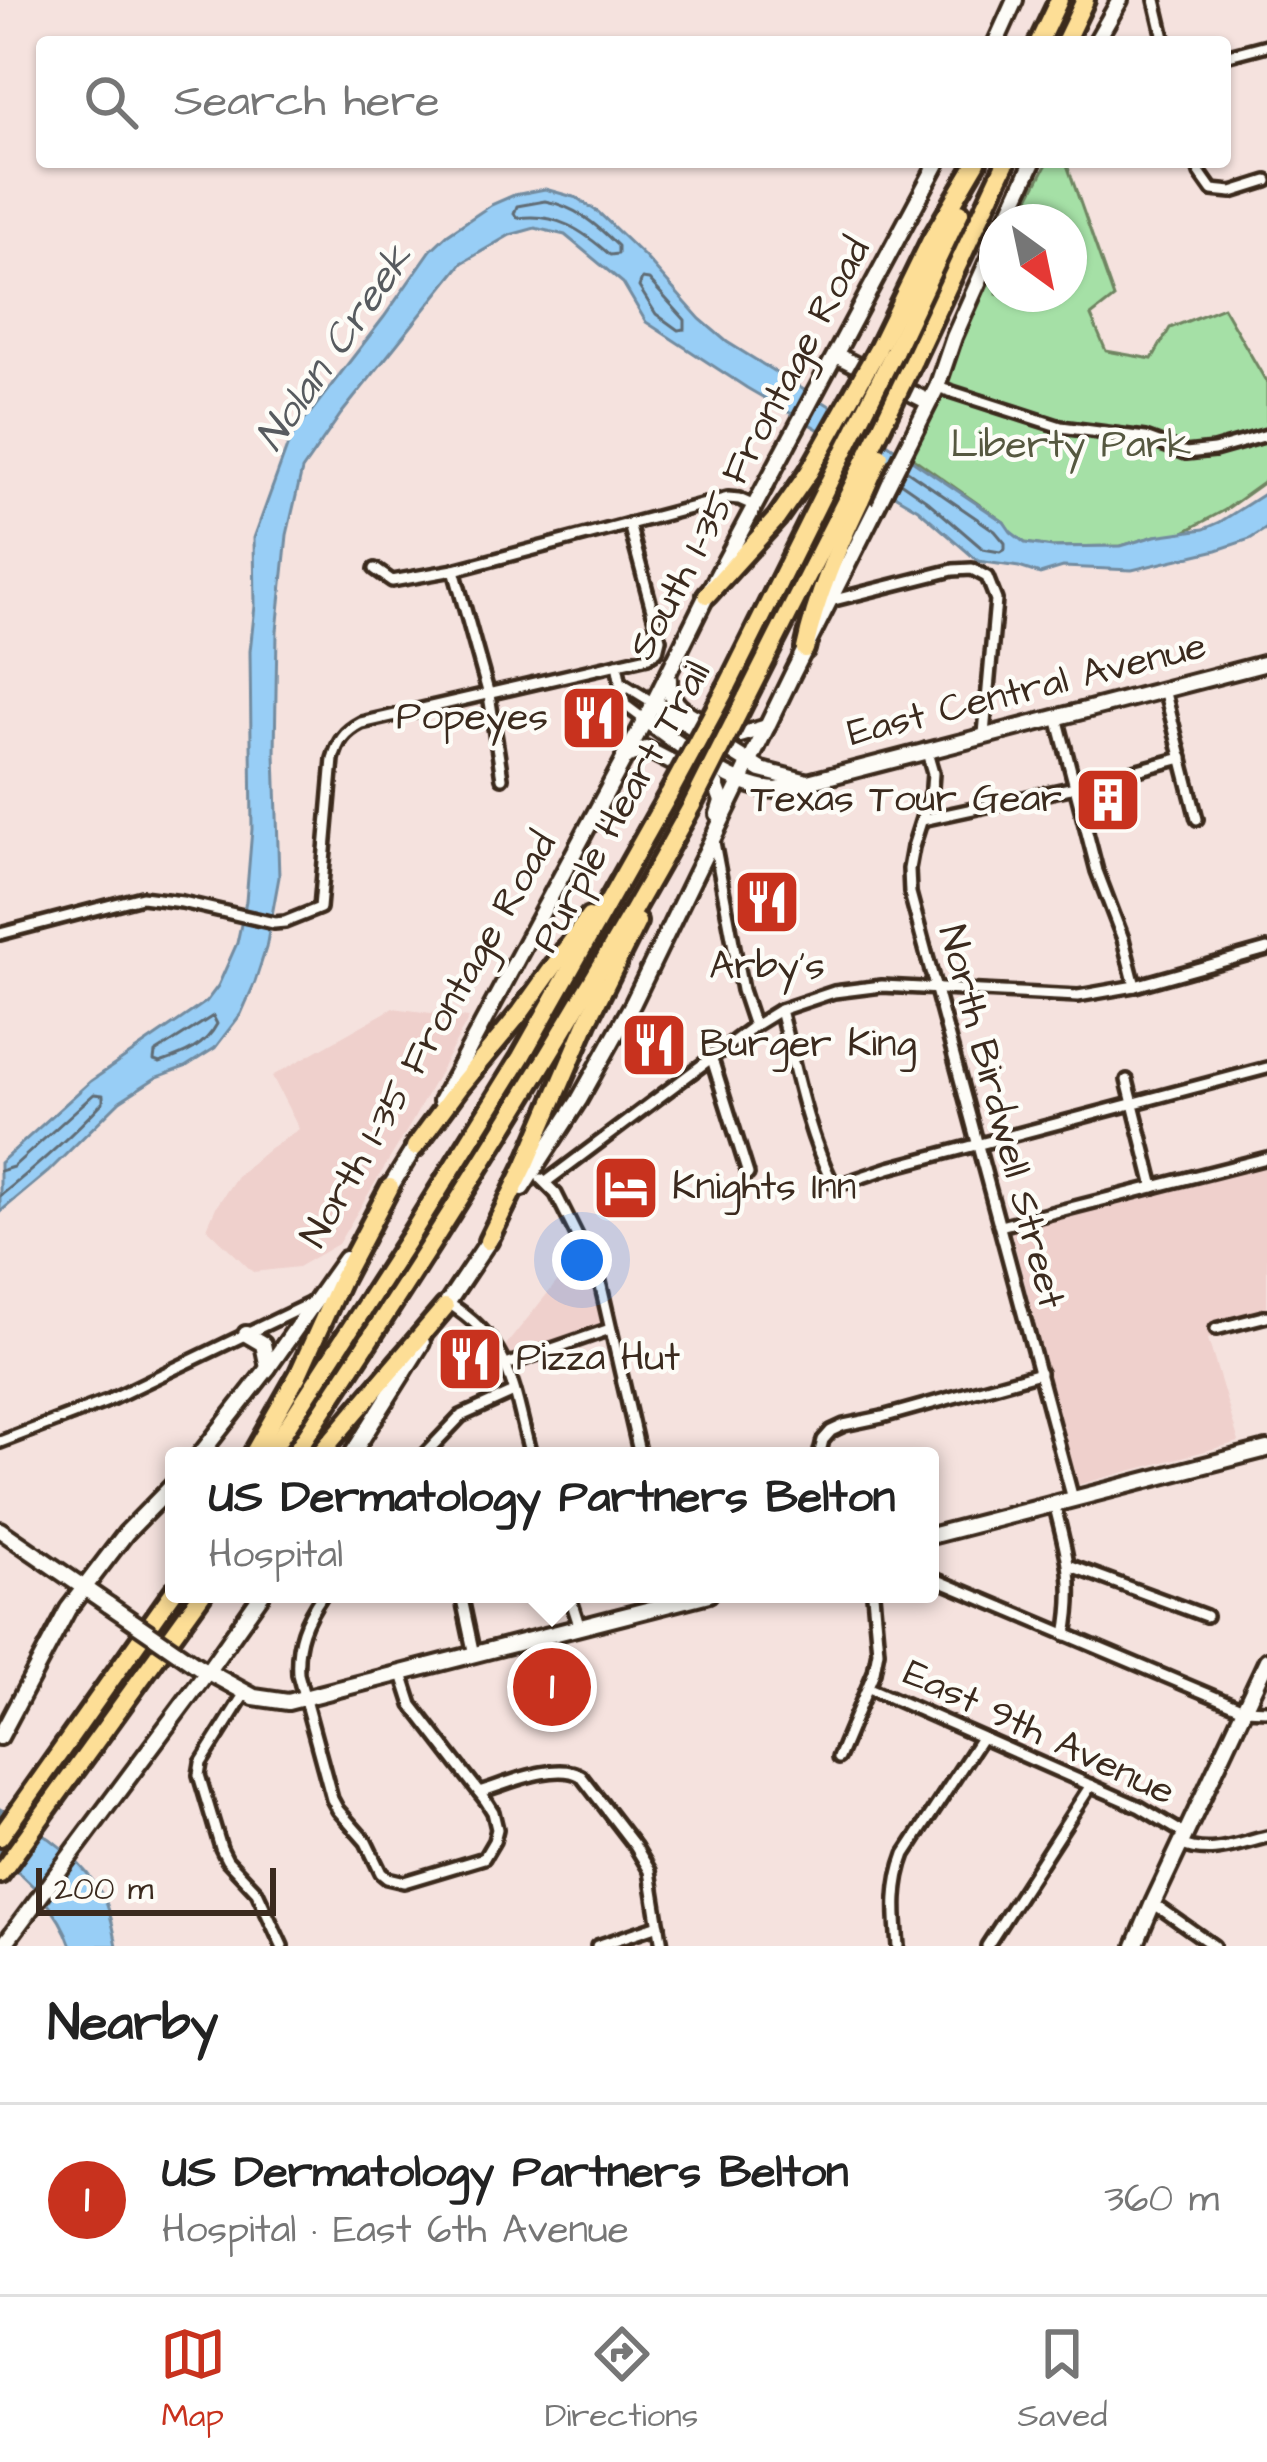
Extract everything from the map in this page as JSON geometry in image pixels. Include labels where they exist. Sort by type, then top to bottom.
[{"type":"highway","points":[[1042,36],[1059,0]]},
{"type":"highway","points":[[1068,36],[1085,0]]},
{"type":"highway","name":"Purple Heart Trail","points":[[274,1447],[521,1057],[645,838],[829,482],[886,350],[977,168]]},
{"type":"highway","points":[[805,649],[854,497],[884,446],[912,365],[1003,168]]},
{"type":"highway","points":[[707,595],[777,518],[886,350]]},
{"type":"highway","name":"Purple Heart Trail","points":[[299,1447],[434,1243],[523,1097],[674,838],[854,497]]},
{"type":"highway","points":[[415,1147],[533,995],[645,838]]},
{"type":"highway","points":[[488,1241],[674,838]]},
{"type":"highway","points":[[257,1447],[298,1375],[390,1187]]},
{"type":"highway","points":[[326,1447],[446,1305]]},
{"type":"highway","points":[[0,1837],[166,1603]]},
{"type":"highway","points":[[0,1874],[196,1603]]},
{"type":"main road","points":[[999,36],[1015,0]]},
{"type":"main road","points":[[1099,36],[1120,0]]},
{"type":"main road","name":"South I-35 Frontage Road","points":[[654,703],[935,168]]},
{"type":"main road","points":[[1013,204],[1030,168]]},
{"type":"main road","points":[[357,1447],[488,1241],[538,1178],[622,1024],[937,387],[979,281]]},
{"type":"main road","points":[[836,355],[926,408]]},
{"type":"main road","points":[[679,652],[668,691],[682,710],[740,735],[767,727]]},
{"type":"main road","name":"East Central Avenue","points":[[739,783],[777,790],[1267,663]]},
{"type":"main road","name":"East Central Avenue","points":[[654,703],[748,763],[804,781]]},
{"type":"main road","name":"North I-35 Frontage Road","points":[[206,1447],[318,1300],[415,1147],[654,703]]},
{"type":"main road","points":[[645,720],[739,783]]},
{"type":"main road","points":[[624,757],[646,749],[716,785],[722,800],[713,837]]},
{"type":"main road","points":[[246,1334],[263,1344],[268,1367]]},
{"type":"main road","points":[[939,1534],[1267,1450]]},
{"type":"main road","points":[[0,1736],[57,1628],[126,1533],[165,1493]]},
{"type":"main road","points":[[0,1530],[203,1670],[245,1693],[277,1702],[304,1700],[662,1603]]},
{"type":"main road","points":[[3,1946],[255,1603]]},
{"type":"main road","points":[[1135,1946],[1267,1660]]},
{"type":"street","points":[[1155,0],[1164,36]]},
{"type":"street","points":[[1231,54],[1267,45]]},
{"type":"street","points":[[1199,168],[1212,190],[1232,192],[1267,181]]},
{"type":"street","points":[[937,387],[1061,427],[1144,438],[1186,453],[1251,440],[1267,430]]},
{"type":"street","points":[[375,569],[392,580],[454,570],[728,498],[755,506]]},
{"type":"street","points":[[0,934],[142,897],[274,923],[320,908],[333,759],[347,731],[361,723],[616,664],[653,654],[660,647],[629,524]]},
{"type":"street","points":[[830,601],[953,570],[972,569],[987,578],[995,600],[984,734]]},
{"type":"street","points":[[454,570],[489,694],[502,778]]},
{"type":"street","points":[[616,664],[625,705],[645,720]]},
{"type":"street","name":"East Central Avenue","points":[[620,682],[654,703]]},
{"type":"street","points":[[1164,689],[1197,819]]},
{"type":"street","points":[[1057,717],[1097,872],[1135,986]]},
{"type":"street","name":"North Birdwell Street","points":[[926,749],[932,788],[909,869],[910,893],[1073,1499]]},
{"type":"street","points":[[922,820],[1182,758]]},
{"type":"street","points":[[713,837],[742,990],[754,1026]]},
{"type":"street","points":[[638,1447],[594,1267],[558,1197],[538,1178],[754,1026],[801,1001],[882,986],[1078,996],[1135,986],[1267,949]]},
{"type":"street","points":[[780,1010],[824,1167],[832,1182],[841,1184],[1267,1068]]},
{"type":"street","points":[[712,1059],[748,1174]]},
{"type":"street","points":[[1126,1080],[1154,1187]]},
{"type":"street","points":[[1000,1226],[1267,1158]]},
{"type":"street","points":[[0,1442],[105,1402],[318,1300]]},
{"type":"street","points":[[446,1305],[472,1318],[506,1365],[529,1447]]},
{"type":"street","points":[[1216,1329],[1267,1316]]},
{"type":"street","points":[[506,1365],[610,1329]]},
{"type":"street","points":[[822,1447],[831,1431],[844,1425],[1040,1373]]},
{"type":"street","points":[[431,1447],[460,1416],[514,1392]]},
{"type":"street","points":[[1054,1504],[1071,1566],[1066,1635]]},
{"type":"street","points":[[1071,1566],[1206,1616]]},
{"type":"street","points":[[939,1581],[1244,1709],[1267,1711]]},
{"type":"street","points":[[318,1603],[302,1630],[298,1673],[327,1788],[338,1810],[372,1851],[381,1873],[400,1882],[477,1862],[494,1841],[496,1820],[412,1705],[402,1674]]},
{"type":"street","points":[[463,1603],[474,1655]]},
{"type":"street","points":[[572,1603],[580,1628]]},
{"type":"street","points":[[838,1758],[878,1651],[874,1603]]},
{"type":"street","name":"East 9th Avenue","points":[[868,1688],[1140,1807],[1196,1850],[1211,1851],[1267,1837]]},
{"type":"street","points":[[245,1693],[201,1763],[199,1774],[221,1848],[257,1892],[282,1946]]},
{"type":"street","points":[[898,1946],[894,1909],[905,1854],[981,1738]]},
{"type":"street","points":[[479,1792],[556,1770],[576,1772],[645,1862],[662,1946]]},
{"type":"street","points":[[987,1946],[1091,1785]]},
{"type":"street","points":[[1153,1903],[1214,1946]]},
{"type":"street","points":[[597,1946],[659,1925]]},
{"type":"shaded area","points":[[393,1008],[469,1018],[338,1244],[298,1267],[253,1272],[207,1228],[237,1176],[299,1129],[272,1076]]},
{"type":"shaded area","points":[[1267,1166],[1267,1324],[1208,1339],[1239,1442],[1077,1485],[1011,1231]]},
{"type":"shaded area","points":[[581,1252],[600,1289],[603,1323],[511,1358],[505,1356],[502,1350]]},
{"type":"green space","name":"Liberty Park","points":[[1045,168],[1068,168],[1081,204],[1026,204]]},
{"type":"green space","name":"Liberty Park","points":[[1087,222],[1114,298],[1091,316],[1106,351],[1152,359],[1170,328],[1223,307],[1267,383],[1267,480],[1180,534],[1121,546],[1025,543],[1004,522],[903,451],[979,290],[979,312],[1087,312]]},
{"type":"water","points":[[545,189],[577,198],[598,212],[727,342],[1004,522],[1025,543],[1121,546],[1204,529],[1267,492],[1267,528],[1217,550],[1132,570],[1063,567],[1040,574],[978,561],[896,496],[861,454],[646,322],[623,283],[565,235],[535,228],[510,235],[462,263],[302,470],[287,535],[277,631],[279,877],[266,948],[241,1014],[215,1048],[120,1101],[0,1212],[0,1163],[91,1081],[206,1002],[237,943],[252,829],[254,538],[290,439],[431,250],[491,205]]},
{"type":"water","points":[[0,1809],[45,1835],[84,1870],[106,1903],[117,1946],[71,1946],[43,1897],[0,1860]]},
{"type":"place","name":"Popeyes","points":[[594,718]]},
{"type":"place","name":"Texas Tour Gear","points":[[1108,800]]},
{"type":"place","name":"Arby's","points":[[767,902]]},
{"type":"place","name":"Burger King","points":[[654,1045]]},
{"type":"place","name":"Knights Inn","points":[[626,1188]]},
{"type":"place","name":"Pizza Hut","points":[[470,1359]]},
{"type":"place","name":"US Dermatology Partners Belton","points":[[552,1687]]},
{"type":"water label","name":"Nolan Creek","points":[[335,348]]}]
